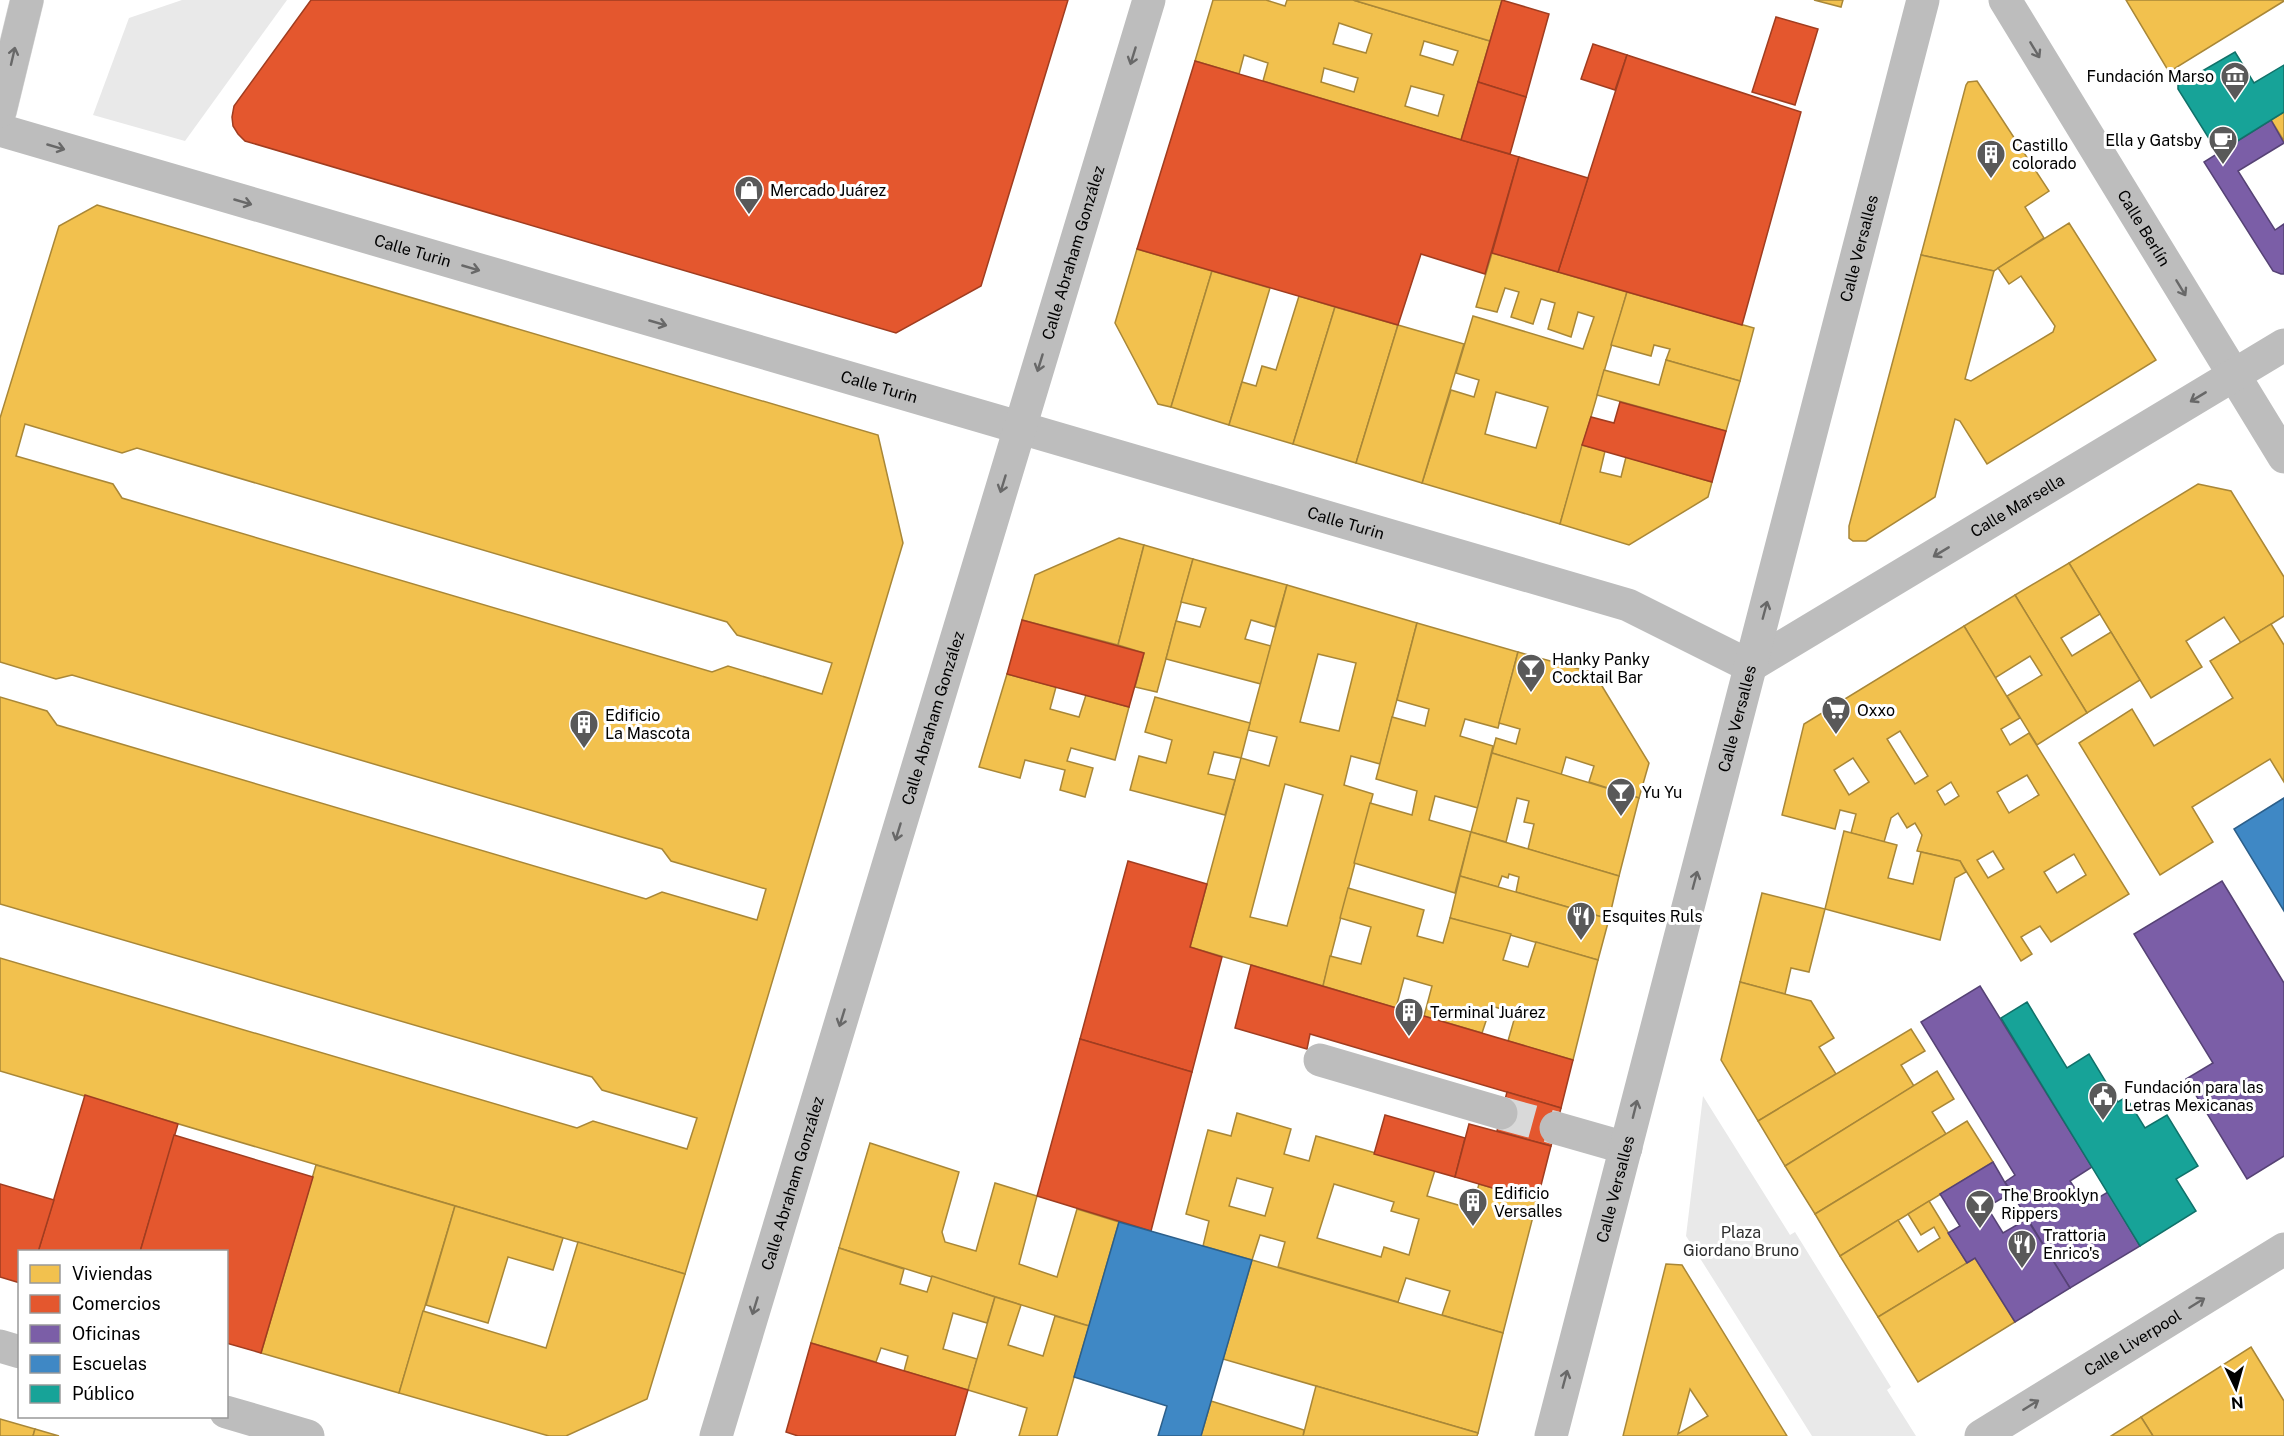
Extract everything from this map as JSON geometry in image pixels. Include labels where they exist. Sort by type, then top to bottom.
[{"type":"street","points":[[0,111],[27,0]]},
{"type":"street","name":"Calle Abraham González","points":[[716,1436],[1149,0]]},
{"type":"street","name":"Calle Versalles","points":[[1551,1436],[1923,0]]},
{"type":"street","name":"Calle Berlín","points":[[2005,0],[2284,457]]},
{"type":"street","name":"Calle Turin","points":[[0,130],[1628,605],[1750,666]]},
{"type":"street","name":"Calle Marsella","points":[[1750,666],[2284,345]]},
{"type":"street","points":[[1320,1060],[1502,1113]]},
{"type":"street","points":[[1556,1128],[1626,1148]]},
{"type":"street","name":"Calle Liverpool","points":[[1981,1436],[2284,1250]]},
{"type":"street","points":[[0,1346],[18,1351]]},
{"type":"street","points":[[228,1413],[308,1436]]},
{"type":"green space","points":[[182,0],[287,0],[185,141],[93,115],[129,18]]},
{"type":"green space","name":"Plaza Giordano Bruno","points":[[1703,1096],[1790,1235],[1795,1232],[1891,1387],[1887,1390],[1916,1436],[1812,1436],[1686,1236]]},
{"type":"building: Viviendas","points":[[1213,0],[1266,0],[1285,6],[1287,0],[1353,0],[1490,41],[1461,140],[1263,81],[1268,63],[1244,55],[1239,74],[1195,61]],"holes":[[[1339,23],[1372,34],[1366,53],[1333,44]],[[1424,41],[1458,51],[1453,65],[1420,55]],[[1324,68],[1358,78],[1354,92],[1321,82]],[[1411,86],[1444,95],[1438,116],[1405,106]]]},
{"type":"building: Viviendas","points":[[1353,0],[1502,0],[1490,41]]},
{"type":"building: Viviendas","points":[[1814,0],[1843,0],[1841,7]]},
{"type":"building: Viviendas","points":[[2126,0],[2284,0],[2284,1],[2169,72]]},
{"type":"building: Viviendas","name":"Castillo colorado","points":[[1977,81],[2049,191],[2025,207],[2044,238],[1994,271],[1921,255],[1966,85],[1968,82]]},
{"type":"building: Viviendas","points":[[2284,112],[2284,141],[2271,120]]},
{"type":"building: Viviendas","name":"Edificio La Mascota","points":[[97,205],[878,435],[903,543],[685,1274],[0,1071],[0,958],[577,1128],[593,1121],[687,1149],[697,1118],[602,1090],[592,1077],[0,904],[0,697],[47,711],[57,725],[646,899],[662,892],[757,920],[766,889],[671,861],[662,849],[72,675],[56,679],[0,662],[0,418],[59,226]],"holes":[[[25,424],[122,453],[137,448],[727,622],[737,635],[832,663],[822,694],[728,666],[712,672],[122,498],[113,484],[16,456]]]},
{"type":"building: Viviendas","points":[[2069,223],[2156,360],[1987,464],[1960,421],[1955,419],[1935,497],[1866,541],[1853,541],[1849,538],[1849,526],[1921,255],[1994,271],[1965,379],[1971,381],[2053,332],[2055,326],[2021,276],[2009,284],[1998,268]]},
{"type":"building: Viviendas","points":[[1137,249],[1212,271],[1171,407],[1158,404],[1115,323]]},
{"type":"building: Viviendas","points":[[1492,253],[1627,292],[1560,524],[1422,483],[1451,390],[1474,397],[1479,380],[1456,373],[1473,316],[1583,349],[1594,317],[1578,312],[1571,337],[1548,329],[1555,303],[1541,299],[1533,324],[1511,317],[1519,292],[1505,288],[1497,312],[1476,307]],"holes":[[[1496,392],[1548,407],[1536,448],[1485,434]]]},
{"type":"building: Viviendas","points":[[1212,271],[1270,288],[1229,425],[1171,407]]},
{"type":"building: Viviendas","points":[[1627,292],[1754,328],[1740,381],[1666,360],[1670,349],[1654,345],[1651,356],[1611,345]]},
{"type":"building: Viviendas","points":[[1299,296],[1335,307],[1293,444],[1229,425],[1242,382],[1256,386],[1262,366],[1276,370]]},
{"type":"building: Viviendas","points":[[1335,307],[1398,325],[1356,463],[1293,444]]},
{"type":"building: Viviendas","points":[[1398,325],[1464,344],[1422,483],[1356,463]]},
{"type":"building: Viviendas","points":[[1666,360],[1740,381],[1726,431],[1597,395],[1604,370],[1659,385]]},
{"type":"building: Viviendas","points":[[1582,445],[1605,451],[1600,472],[1621,477],[1626,457],[1712,482],[1708,497],[1629,545],[1560,524]]},
{"type":"building: Viviendas","points":[[2198,484],[2231,491],[2284,577],[2284,616],[2241,643],[2224,617],[2186,641],[2202,667],[2151,698],[2069,563]]},
{"type":"building: Viviendas","points":[[1119,538],[1144,545],[1118,645],[1022,620],[1035,575]]},
{"type":"building: Viviendas","points":[[1144,545],[1193,559],[1157,692],[1135,687],[1144,653],[1118,645]]},
{"type":"building: Viviendas","points":[[1193,559],[1287,585],[1275,627],[1251,620],[1245,639],[1271,646],[1261,684],[1166,659],[1176,621],[1200,627],[1206,608],[1181,602]]},
{"type":"building: Viviendas","points":[[2069,563],[2100,614],[2061,638],[2072,656],[2111,632],[2140,680],[2087,713],[2015,595]]},
{"type":"building: Viviendas","points":[[1287,585],[1417,623],[1380,764],[1351,756],[1344,785],[1373,794],[1323,986],[1190,947],[1241,758],[1269,766],[1277,737],[1248,730]],"holes":[[[1318,654],[1356,663],[1339,731],[1300,722]],[[1285,784],[1323,795],[1287,926],[1250,917]]]},
{"type":"building: Viviendas","points":[[2015,595],[2087,713],[2037,745],[2007,696],[2042,675],[2030,656],[1995,678],[1964,626]]},
{"type":"building: Viviendas","points":[[1417,623],[1518,652],[1498,728],[1465,719],[1460,736],[1493,746],[1478,808],[1435,796],[1429,820],[1471,832],[1455,893],[1354,863],[1370,803],[1412,815],[1417,791],[1376,779],[1392,717],[1425,726],[1429,709],[1397,700]]},
{"type":"building: Viviendas","points":[[2271,624],[2284,645],[2284,782],[2270,759],[2192,807],[2213,842],[2160,875],[2079,743],[2132,709],[2154,746],[2233,698],[2210,661]]},
{"type":"building: Viviendas","points":[[1964,626],[2020,718],[2001,729],[2010,745],[2029,733],[2129,894],[2051,942],[2040,926],[2021,937],[2032,954],[2021,961],[1960,861],[1917,851],[1922,835],[1915,823],[1907,828],[1898,813],[1891,818],[1884,842],[1851,833],[1856,814],[1840,810],[1835,829],[1782,815],[1804,724]],"holes":[[[1900,731],[1928,776],[1915,784],[1887,739]],[[1853,758],[1869,782],[1849,795],[1834,770]],[[2027,775],[2039,795],[2009,813],[1997,792]],[[1951,782],[1959,796],[1945,805],[1937,791]],[[1993,851],[2004,869],[1988,878],[1977,860]],[[2074,854],[2086,875],[2057,893],[2044,872]]]},
{"type":"building: Viviendas","points":[[1518,652],[1594,673],[1649,763],[1639,798],[1589,782],[1594,766],[1566,757],[1561,775],[1492,753],[1496,738],[1516,744],[1520,729],[1499,723]]},
{"type":"building: Viviendas","points":[[1007,674],[1056,687],[1050,709],[1079,717],[1086,695],[1129,707],[1115,760],[1071,748],[1067,761],[1093,768],[1085,797],[1060,790],[1065,770],[1025,760],[1020,778],[979,767]]},
{"type":"building: Viviendas","points":[[1155,697],[1250,723],[1241,758],[1214,752],[1208,774],[1235,780],[1225,815],[1130,790],[1139,756],[1166,763],[1172,740],[1145,732]]},
{"type":"building: Viviendas","points":[[1492,753],[1639,798],[1619,876],[1528,849],[1534,824],[1524,822],[1529,801],[1517,798],[1506,842],[1471,832]]},
{"type":"building: Viviendas","points":[[1844,831],[1897,845],[1888,878],[1913,884],[1921,852],[1960,861],[1966,872],[1955,878],[1940,940],[1825,909]]},
{"type":"building: Viviendas","points":[[1471,832],[1619,876],[1609,919],[1516,892],[1519,877],[1509,874],[1508,878],[1502,876],[1498,887],[1460,876]]},
{"type":"building: Viviendas","points":[[1460,876],[1609,919],[1598,960],[1450,918]]},
{"type":"building: Viviendas","points":[[1348,888],[1424,910],[1417,936],[1443,943],[1450,918],[1511,934],[1503,960],[1528,967],[1536,942],[1598,960],[1573,1060],[1508,1041],[1516,1013],[1491,1006],[1482,1033],[1424,1016],[1432,986],[1404,978],[1396,1008],[1323,986],[1330,956],[1361,964],[1371,927],[1340,918]]},
{"type":"building: Viviendas","points":[[1762,893],[1825,909],[1809,972],[1791,968],[1785,994],[1740,982]]},
{"type":"building: Viviendas","points":[[1740,982],[1811,1001],[1834,1038],[1819,1047],[1836,1074],[1758,1121],[1721,1060]]},
{"type":"building: Viviendas","points":[[1911,1029],[1925,1051],[1901,1065],[1914,1086],[1785,1166],[1758,1121]]},
{"type":"building: Viviendas","points":[[1937,1071],[1954,1099],[1932,1112],[1946,1134],[1815,1214],[1785,1166]]},
{"type":"building: Viviendas","name":"Edificio Versalles","points":[[1237,1113],[1291,1129],[1284,1154],[1309,1161],[1316,1136],[1435,1170],[1427,1196],[1472,1209],[1479,1184],[1537,1201],[1503,1333],[1442,1315],[1450,1291],[1406,1278],[1398,1302],[1278,1267],[1285,1242],[1260,1235],[1252,1260],[1203,1246],[1209,1221],[1186,1214],[1208,1130],[1231,1136]],"holes":[[[1237,1178],[1273,1188],[1265,1216],[1229,1206]],[[1334,1184],[1394,1202],[1391,1211],[1419,1219],[1409,1255],[1384,1247],[1381,1257],[1317,1238]]]},
{"type":"building: Viviendas","points":[[1967,1121],[1993,1162],[1840,1256],[1815,1214]]},
{"type":"building: Viviendas","points":[[870,1143],[959,1172],[942,1232],[945,1242],[976,1251],[995,1183],[1037,1196],[1019,1264],[1057,1277],[1077,1209],[1119,1222],[1089,1326],[839,1248]]},
{"type":"building: Viviendas","points":[[316,1165],[455,1206],[399,1393],[261,1353]]},
{"type":"building: Viviendas","points":[[1929,1201],[1967,1263],[1878,1317],[1840,1256],[1898,1220],[1918,1252],[1940,1238],[1934,1227],[1921,1235],[1908,1214]]},
{"type":"building: Viviendas","points":[[455,1206],[563,1238],[553,1270],[508,1257],[488,1323],[426,1305]]},
{"type":"building: Viviendas","points":[[578,1242],[685,1274],[647,1399],[566,1436],[549,1436],[399,1393],[423,1311],[546,1348]]},
{"type":"building: Viviendas","points":[[839,1248],[904,1269],[900,1284],[927,1292],[932,1276],[995,1297],[987,1323],[953,1313],[943,1349],[977,1359],[968,1390],[904,1371],[908,1356],[881,1348],[876,1362],[811,1343]]},
{"type":"building: Viviendas","points":[[1975,1258],[2015,1322],[1918,1382],[1878,1317]]},
{"type":"building: Viviendas","points":[[1252,1260],[1503,1333],[1478,1433],[1223,1359]]},
{"type":"building: Viviendas","points":[[1666,1264],[1682,1265],[1787,1436],[1623,1436]],"holes":[[[1690,1389],[1708,1416],[1678,1434]]]},
{"type":"building: Viviendas","points":[[995,1297],[1021,1305],[1008,1345],[1043,1356],[1055,1316],[1089,1326],[1057,1436],[1019,1436],[1027,1408],[968,1390]]},
{"type":"building: Viviendas","points":[[2251,1347],[2284,1401],[2284,1436],[2153,1436],[2141,1417]]},
{"type":"building: Viviendas","points":[[1316,1386],[1478,1433],[1477,1436],[1303,1436]]},
{"type":"building: Viviendas","points":[[1211,1401],[1304,1430],[1303,1436],[1201,1436]]},
{"type":"building: Viviendas","points":[[2141,1417],[2153,1436],[2111,1436]]},
{"type":"building: Viviendas","points":[[0,1419],[35,1429],[33,1436],[0,1436]]},
{"type":"building: Viviendas","points":[[35,1429],[59,1436],[33,1436]]},
{"type":"building: Comercios","name":"Mercado Juárez","points":[[311,0],[1068,0],[981,286],[896,333],[245,141],[233,126],[234,106]]},
{"type":"building: Comercios","points":[[1502,0],[1549,14],[1526,97],[1478,82]]},
{"type":"building: Comercios","points":[[1776,17],[1818,29],[1795,105],[1752,92]]},
{"type":"building: Comercios","points":[[1593,44],[1627,55],[1615,90],[1581,79]]},
{"type":"building: Comercios","points":[[1627,55],[1801,112],[1742,325],[1558,272]]},
{"type":"building: Comercios","points":[[1195,61],[1519,157],[1485,274],[1421,254],[1398,325],[1137,249]]},
{"type":"building: Comercios","points":[[1478,82],[1526,97],[1510,154],[1461,140]]},
{"type":"building: Comercios","points":[[1519,157],[1588,178],[1558,272],[1492,253]]},
{"type":"building: Comercios","points":[[1620,402],[1726,431],[1712,482],[1582,445],[1591,417],[1614,423]]},
{"type":"building: Comercios","points":[[1022,620],[1144,653],[1129,707],[1007,674]]},
{"type":"building: Comercios","points":[[1128,861],[1207,884],[1190,947],[1222,957],[1192,1072],[1080,1039]]},
{"type":"building: Comercios","name":"Terminal Juárez","points":[[1251,965],[1573,1060],[1561,1108],[1310,1034],[1307,1049],[1235,1028]]},
{"type":"building: Comercios","points":[[1080,1039],[1192,1072],[1151,1231],[1037,1196]]},
{"type":"building: Comercios","points":[[1507,1092],[1561,1108],[1551,1146],[1497,1131]]},
{"type":"building: Comercios","points":[[85,1095],[178,1124],[141,1250],[39,1250]]},
{"type":"building: Comercios","points":[[1385,1115],[1465,1138],[1455,1177],[1374,1154]]},
{"type":"building: Comercios","points":[[1469,1124],[1551,1146],[1537,1201],[1455,1177]]},
{"type":"building: Comercios","points":[[174,1135],[313,1177],[261,1353],[228,1344],[228,1250],[141,1250]]},
{"type":"building: Comercios","points":[[0,1184],[54,1200],[39,1250],[18,1250],[18,1282],[0,1277]]},
{"type":"building: Comercios","points":[[811,1343],[968,1390],[955,1436],[798,1436],[786,1432]]},
{"type":"building: Oficinas","points":[[2271,120],[2284,143],[2238,171],[2275,230],[2284,224],[2284,274],[2273,271],[2204,162]]},
{"type":"building: Oficinas","points":[[2222,881],[2284,983],[2284,1156],[2247,1179],[2186,1079],[2213,1063],[2134,934]]},
{"type":"building: Oficinas","points":[[1980,986],[2092,1167],[2070,1181],[2086,1205],[2108,1192],[2140,1246],[2070,1288],[2005,1182],[2015,1175],[1921,1022]]},
{"type":"building: Oficinas","points":[[1993,1162],[2011,1193],[1987,1207],[2003,1233],[2027,1219],[2070,1288],[2015,1322],[1975,1258],[1967,1263],[1948,1233],[1960,1226],[1940,1194]]},
{"type":"building: Escuelas","points":[[2284,798],[2284,911],[2234,829]]},
{"type":"building: Escuelas","points":[[1119,1222],[1252,1260],[1201,1436],[1158,1436],[1167,1406],[1074,1377]]},
{"type":"building: Público","name":"Fundación Marso","points":[[2235,52],[2254,83],[2284,65],[2284,112],[2218,153],[2178,89],[2178,85]]},
{"type":"building: Público","name":"Fundación para las Letras Mexicanas","points":[[2027,1002],[2067,1068],[2089,1054],[2118,1102],[2126,1097],[2145,1128],[2167,1115],[2198,1166],[2176,1179],[2196,1211],[2140,1246],[2001,1018]]},
{"type":"tunnel","points":[[1501,1113],[1556,1128]]},
{"type":"place","name":"Fundación Marso","points":[[2235,102]]},
{"type":"place","name":"Ella y Gatsby","points":[[2223,166]]},
{"type":"place","name":"Castillo colorado","points":[[1991,180]]},
{"type":"place","name":"Mercado Juárez","points":[[749,216]]},
{"type":"place","name":"Hanky Panky Cocktail Bar","points":[[1531,694]]},
{"type":"place","name":"Oxxo","points":[[1836,736]]},
{"type":"place","name":"Edificio La Mascota","points":[[584,750]]},
{"type":"place","name":"Yu Yu","points":[[1621,818]]},
{"type":"place","name":"Esquites Ruls","points":[[1581,942]]},
{"type":"place","name":"Terminal Juárez","points":[[1409,1038]]},
{"type":"place","name":"Fundación para las Letras Mexicanas","points":[[2103,1122]]},
{"type":"place","name":"Edificio Versalles","points":[[1473,1228]]},
{"type":"place","name":"The Brooklyn Rippers","points":[[1980,1230]]},
{"type":"place","name":"Trattoria Enrico's","points":[[2022,1270]]}]
